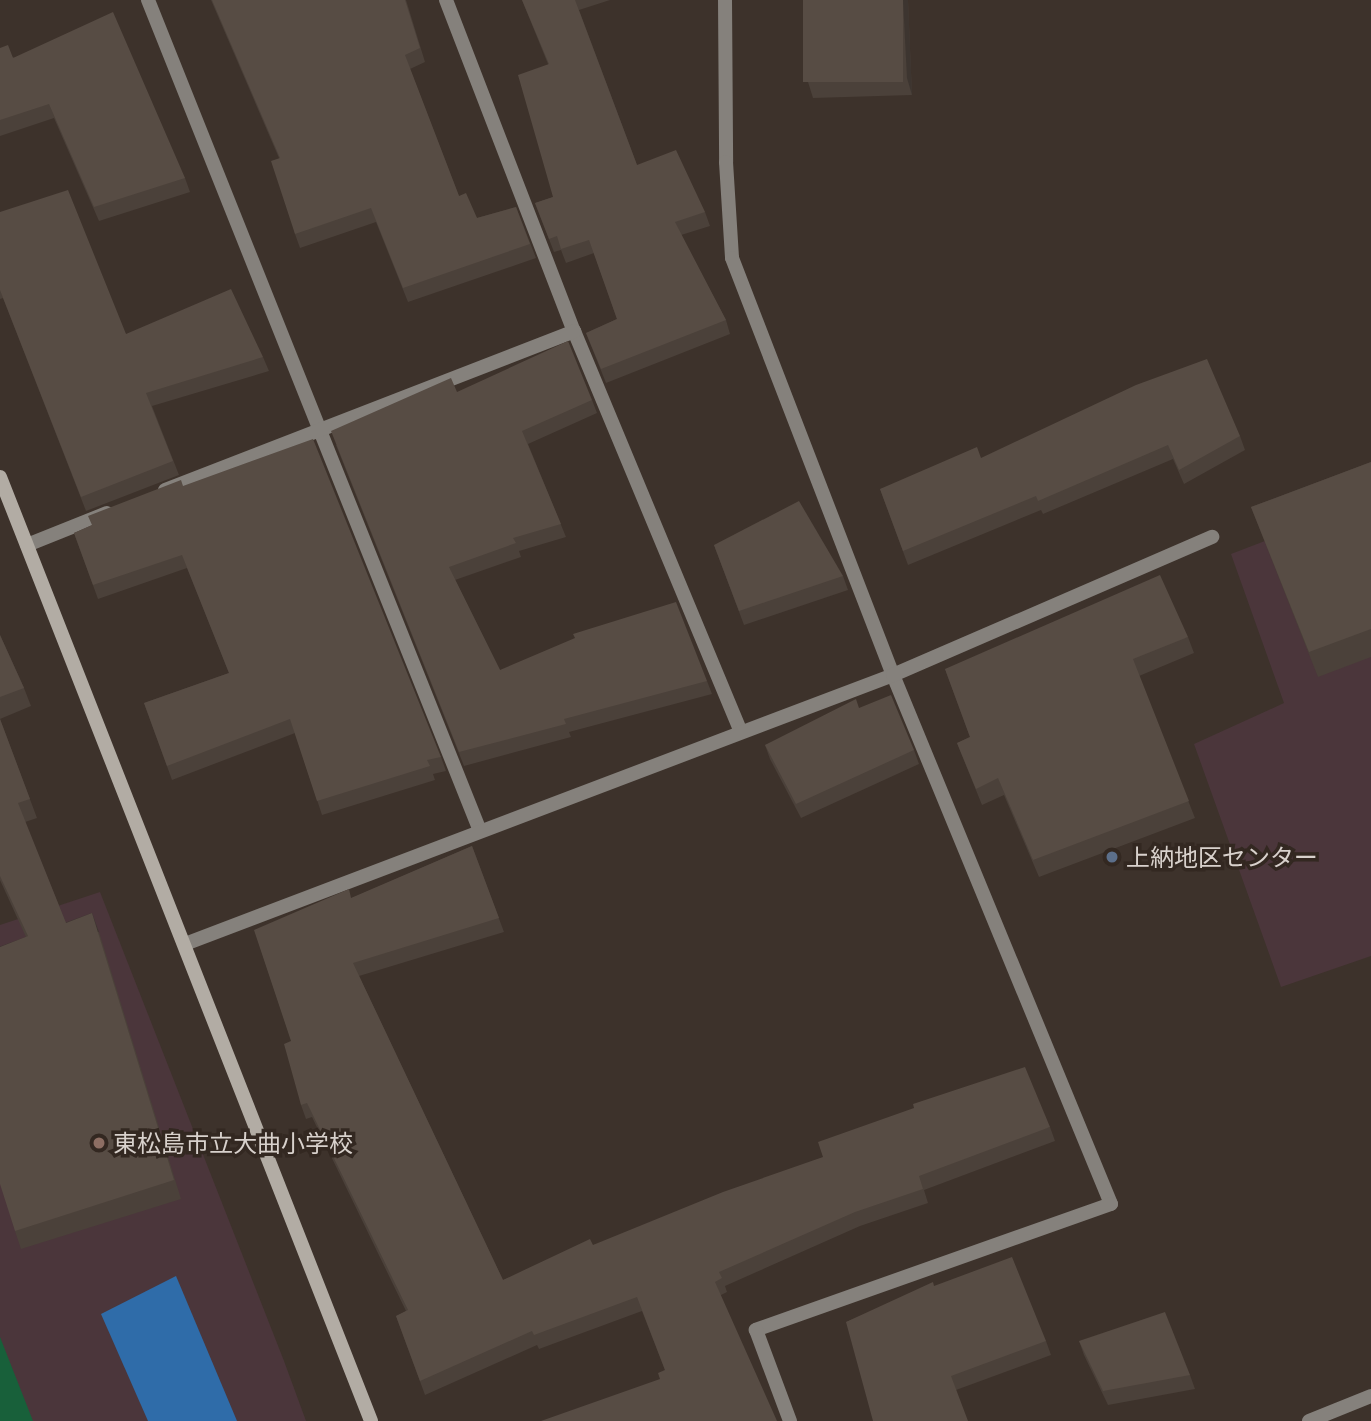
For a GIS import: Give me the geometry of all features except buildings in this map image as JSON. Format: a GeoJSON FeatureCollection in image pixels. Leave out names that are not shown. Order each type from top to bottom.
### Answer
{"type":"FeatureCollection","features":[{"type":"Feature","properties":{"kind":"street"},"geometry":{"type":"LineString","coordinates":[[148,0],[480,831]]}},
{"type":"Feature","properties":{"kind":"street"},"geometry":{"type":"LineString","coordinates":[[446,0],[573,331],[741,732]]}},
{"type":"Feature","properties":{"kind":"street"},"geometry":{"type":"LineString","coordinates":[[725,0],[726,162],[732,258],[892,675],[1111,1204],[756,1331],[790,1421]]}},
{"type":"Feature","properties":{"kind":"street"},"geometry":{"type":"LineString","coordinates":[[154,495],[573,331]]}},
{"type":"Feature","properties":{"kind":"street"},"geometry":{"type":"LineString","coordinates":[[0,477],[186,944],[371,1421]]}},
{"type":"Feature","properties":{"kind":"street"},"geometry":{"type":"LineString","coordinates":[[27,545],[129,505]]}},
{"type":"Feature","properties":{"kind":"street"},"geometry":{"type":"LineString","coordinates":[[186,944],[892,675],[1212,537]]}},
{"type":"Feature","properties":{"kind":"street"},"geometry":{"type":"LineString","coordinates":[[1309,1421],[1371,1396]]}},
{"type":"Feature","properties":{"kind":"shaded area"},"geometry":{"type":"Polygon","coordinates":[[[1371,500],[1371,956],[1281,987],[1194,744],[1284,703],[1231,554],[1371,500]]]}},
{"type":"Feature","properties":{"kind":"shaded area","name":"東松島市立大曲小学校"},"geometry":{"type":"Polygon","coordinates":[[[100,892],[306,1421],[0,1421],[0,925],[100,892]]]}},
{"type":"Feature","properties":{"kind":"green space"},"geometry":{"type":"Polygon","coordinates":[[[0,1337],[33,1421],[0,1421],[0,1337]]]}},
{"type":"Feature","properties":{"kind":"water"},"geometry":{"type":"Polygon","coordinates":[[[176,1276],[237,1421],[148,1421],[101,1314],[176,1276]]]}},
{"type":"Feature","properties":{"kind":"place","name":"上納地区センター"},"geometry":{"type":"Point","coordinates":[1112,857]}},
{"type":"Feature","properties":{"kind":"place","name":"東松島市立大曲小学校"},"geometry":{"type":"Point","coordinates":[99,1143]}}]}
